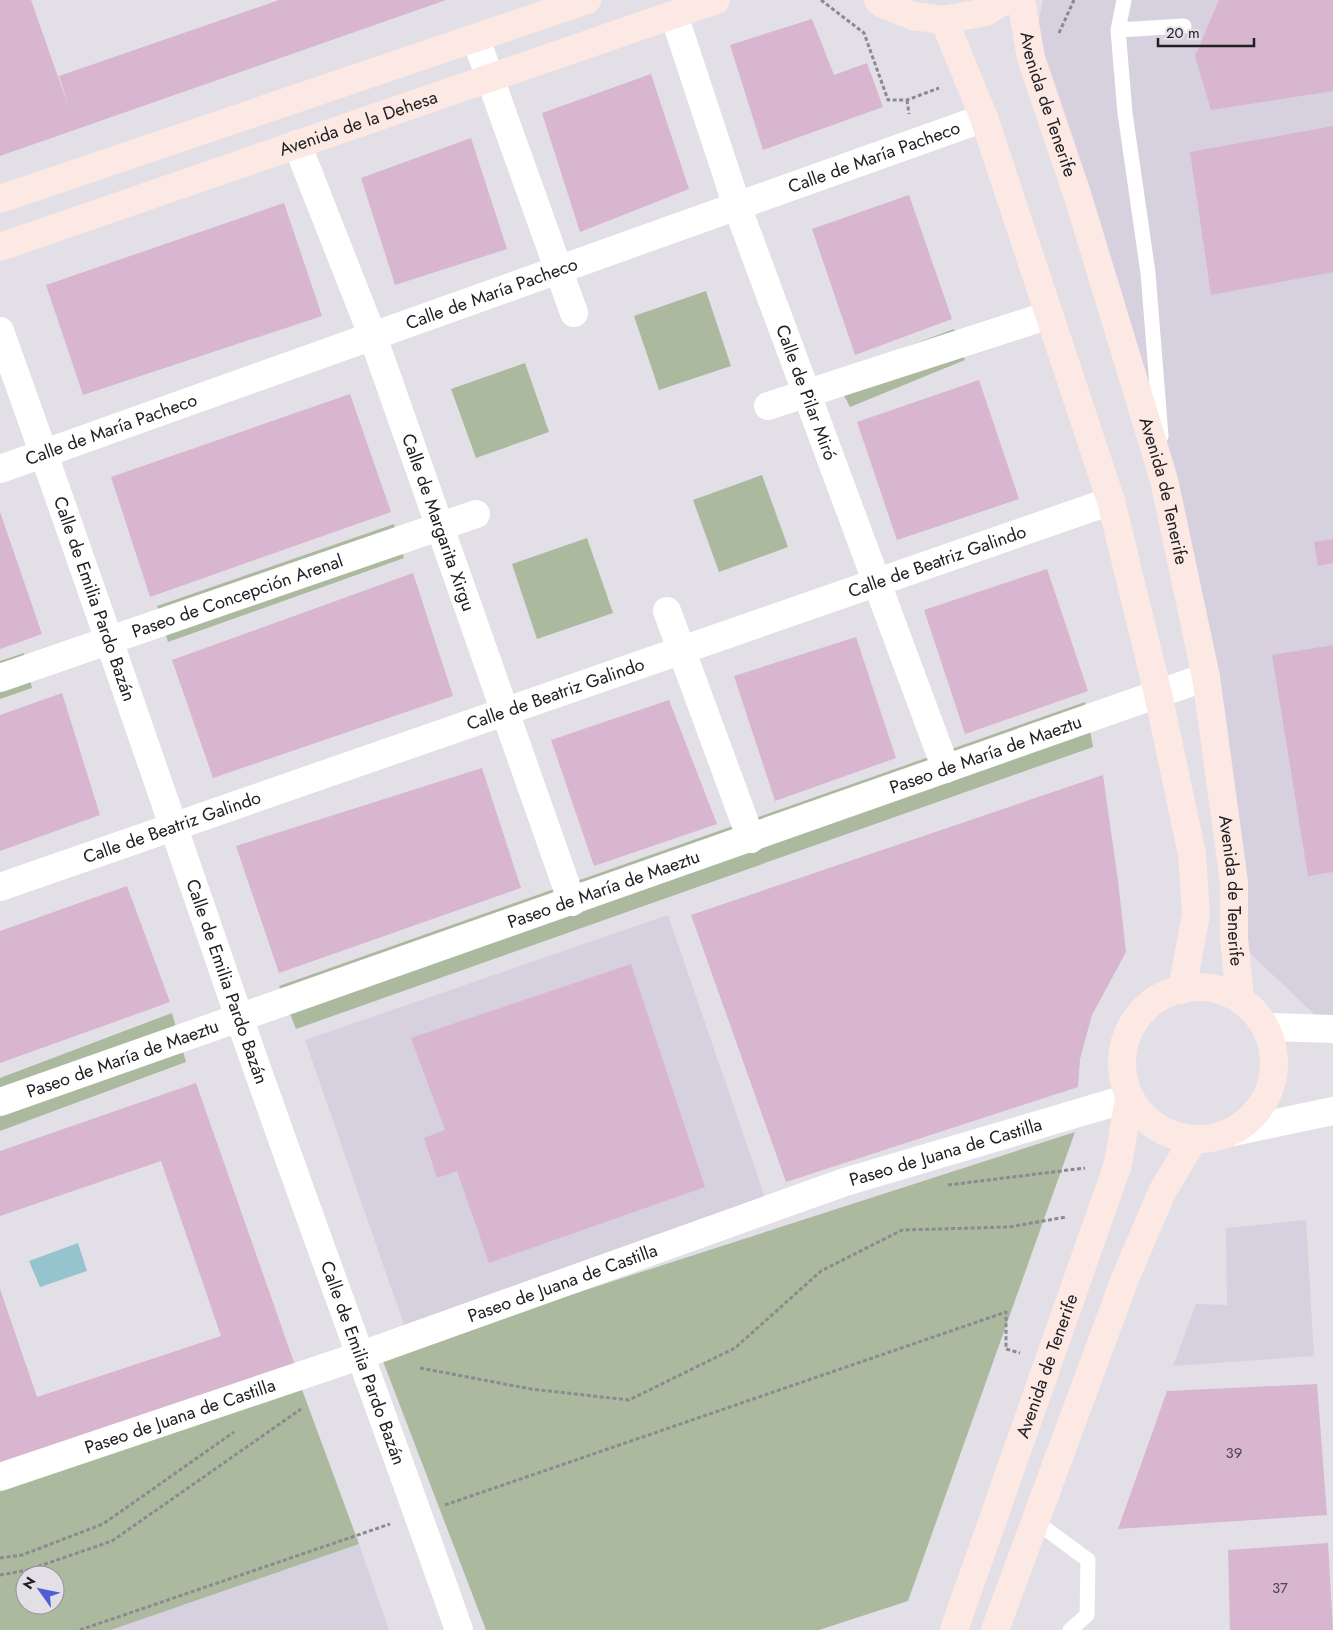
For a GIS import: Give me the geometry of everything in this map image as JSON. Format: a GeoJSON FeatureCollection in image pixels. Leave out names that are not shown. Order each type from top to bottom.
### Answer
{"type":"FeatureCollection","features":[{"type":"Feature","properties":{"kind":"main road"},"geometry":{"type":"LineString","coordinates":[[0,199],[587,0]]}},
{"type":"Feature","properties":{"kind":"main road","name":"Avenida de la Dehesa"},"geometry":{"type":"LineString","coordinates":[[0,247],[716,0]]}},
{"type":"Feature","properties":{"kind":"main road"},"geometry":{"type":"LineString","coordinates":[[878,0],[883,4],[913,16],[944,20],[985,12],[1006,0]]}},
{"type":"Feature","properties":{"kind":"main road","name":"Avenida de Tenerife"},"geometry":{"type":"LineString","coordinates":[[1021,0],[1031,58],[1078,196],[1164,480],[1206,678],[1234,882],[1234,938],[1240,998]]}},
{"type":"Feature","properties":{"kind":"main road","name":"Avenida de Tenerife"},"geometry":{"type":"LineString","coordinates":[[944,20],[984,118],[1110,500],[1158,694],[1192,854],[1196,914],[1182,990]]}},
{"type":"Feature","properties":{"kind":"main road"},"geometry":{"type":"LineString","coordinates":[[1202,985],[1240,998],[1267,1027],[1275,1067],[1262,1105],[1233,1132],[1194,1140],[1156,1128],[1129,1098],[1120,1059],[1133,1021],[1163,994],[1202,985]]}},
{"type":"Feature","properties":{"kind":"main road","name":"Avenida de Tenerife"},"geometry":{"type":"LineString","coordinates":[[954,1630],[1118,1164],[1129,1098]]}},
{"type":"Feature","properties":{"kind":"main road"},"geometry":{"type":"LineString","coordinates":[[995,1630],[1126,1276],[1162,1192],[1194,1140]]}},
{"type":"Feature","properties":{"kind":"street","name":"Calle de Pilar Miró"},"geometry":{"type":"LineString","coordinates":[[674,14],[736,206],[946,769]]}},
{"type":"Feature","properties":{"kind":"street"},"geometry":{"type":"LineString","coordinates":[[476,39],[574,313]]}},
{"type":"Feature","properties":{"kind":"street","name":"Calle de María Pacheco"},"geometry":{"type":"LineString","coordinates":[[0,469],[984,118]]}},
{"type":"Feature","properties":{"kind":"street","name":"Calle de Margarita Xirgu"},"geometry":{"type":"LineString","coordinates":[[298,144],[373,337],[572,902]]}},
{"type":"Feature","properties":{"kind":"street"},"geometry":{"type":"LineString","coordinates":[[768,406],[1049,315]]}},
{"type":"Feature","properties":{"kind":"street","name":"Calle de Emilia Pardo Bazán"},"geometry":{"type":"LineString","coordinates":[[0,331],[359,1356],[459,1630]]}},
{"type":"Feature","properties":{"kind":"street","name":"Calle de Beatriz Galindo"},"geometry":{"type":"LineString","coordinates":[[0,887],[682,651],[1110,500]]}},
{"type":"Feature","properties":{"kind":"street","name":"Paseo de Concepción Arenal"},"geometry":{"type":"LineString","coordinates":[[0,678],[476,514]]}},
{"type":"Feature","properties":{"kind":"street"},"geometry":{"type":"LineString","coordinates":[[667,610],[751,839]]}},
{"type":"Feature","properties":{"kind":"street","name":"Paseo de María de Maeztu"},"geometry":{"type":"LineString","coordinates":[[0,1102],[1206,678]]}},
{"type":"Feature","properties":{"kind":"street"},"geometry":{"type":"LineString","coordinates":[[1267,1027],[1333,1030]]}},
{"type":"Feature","properties":{"kind":"street","name":"Paseo de Juana de Castilla"},"geometry":{"type":"LineString","coordinates":[[0,1477],[359,1356],[845,1182],[1129,1098]]}},
{"type":"Feature","properties":{"kind":"street"},"geometry":{"type":"LineString","coordinates":[[1233,1132],[1333,1111]]}},
{"type":"Feature","properties":{"kind":"lane"},"geometry":{"type":"LineString","coordinates":[[1124,0],[1118,30],[1125,113],[1148,273],[1164,480]]}},
{"type":"Feature","properties":{"kind":"lane"},"geometry":{"type":"LineString","coordinates":[[1118,30],[1184,26]]}},
{"type":"Feature","properties":{"kind":"lane"},"geometry":{"type":"LineString","coordinates":[[1035,1521],[1088,1560],[1087,1615],[1070,1630]]}},
{"type":"Feature","properties":{"kind":"path"},"geometry":{"type":"LineString","coordinates":[[821,0],[864,34],[888,100],[907,100],[968,77]]}},
{"type":"Feature","properties":{"kind":"path"},"geometry":{"type":"LineString","coordinates":[[944,1186],[1118,1164]]}},
{"type":"Feature","properties":{"kind":"path"},"geometry":{"type":"LineString","coordinates":[[416,1367],[531,1390],[629,1400],[735,1348],[821,1271],[902,1230],[1009,1227],[1101,1211]]}},
{"type":"Feature","properties":{"kind":"path"},"geometry":{"type":"LineString","coordinates":[[80,1630],[1006,1312],[1006,1349],[1024,1354]]}},
{"type":"Feature","properties":{"kind":"path"},"geometry":{"type":"LineString","coordinates":[[0,1575],[28,1570],[112,1541],[308,1404]]}},
{"type":"Feature","properties":{"kind":"path"},"geometry":{"type":"LineString","coordinates":[[0,1558],[22,1555],[103,1524],[241,1427]]}},
{"type":"Feature","properties":{"kind":"shaded area"},"geometry":{"type":"Polygon","coordinates":[[[1043,0],[1333,0],[1333,1032],[1234,938],[1206,677],[1031,58],[1043,0]]]}},
{"type":"Feature","properties":{"kind":"shaded area"},"geometry":{"type":"Polygon","coordinates":[[[668,915],[766,1200],[404,1325],[305,1040],[668,915]]]}},
{"type":"Feature","properties":{"kind":"shaded area"},"geometry":{"type":"Polygon","coordinates":[[[1306,1220],[1314,1356],[1173,1366],[1196,1304],[1227,1305],[1226,1228],[1306,1220]]]}},
{"type":"Feature","properties":{"kind":"shaded area"},"geometry":{"type":"Polygon","coordinates":[[[359,1544],[389,1630],[111,1630],[359,1544]]]}},
{"type":"Feature","properties":{"kind":"green space"},"geometry":{"type":"Polygon","coordinates":[[[706,291],[731,366],[659,390],[634,316],[706,291]]]}},
{"type":"Feature","properties":{"kind":"green space"},"geometry":{"type":"Polygon","coordinates":[[[954,329],[965,360],[850,407],[833,374],[954,329]]]}},
{"type":"Feature","properties":{"kind":"green space"},"geometry":{"type":"Polygon","coordinates":[[[525,363],[549,432],[476,458],[451,389],[525,363]]]}},
{"type":"Feature","properties":{"kind":"green space"},"geometry":{"type":"Polygon","coordinates":[[[762,475],[788,547],[719,572],[693,500],[762,475]]]}},
{"type":"Feature","properties":{"kind":"green space"},"geometry":{"type":"Polygon","coordinates":[[[394,524],[404,558],[168,642],[157,606],[394,524]]]}},
{"type":"Feature","properties":{"kind":"green space"},"geometry":{"type":"Polygon","coordinates":[[[587,538],[613,613],[537,639],[512,564],[587,538]]]}},
{"type":"Feature","properties":{"kind":"green space"},"geometry":{"type":"Polygon","coordinates":[[[24,653],[32,688],[0,699],[0,661],[24,653]]]}},
{"type":"Feature","properties":{"kind":"green space"},"geometry":{"type":"Polygon","coordinates":[[[1085,702],[1093,747],[296,1029],[279,986],[1085,702]]]}},
{"type":"Feature","properties":{"kind":"green space"},"geometry":{"type":"Polygon","coordinates":[[[172,1013],[186,1062],[0,1131],[0,1078],[172,1013]]]}},
{"type":"Feature","properties":{"kind":"green space"},"geometry":{"type":"Polygon","coordinates":[[[1075,1132],[908,1601],[819,1630],[486,1630],[381,1356],[1075,1132]]]}},
{"type":"Feature","properties":{"kind":"green space"},"geometry":{"type":"Polygon","coordinates":[[[297,1376],[359,1544],[111,1630],[0,1630],[0,1477],[297,1376]]]}},
{"type":"Feature","properties":{"kind":"water"},"geometry":{"type":"Polygon","coordinates":[[[78,1243],[87,1271],[40,1287],[29,1261],[78,1243]]]}},
{"type":"Feature","properties":{"kind":"building"},"geometry":{"type":"Polygon","coordinates":[[[0,0],[31,0],[69,108],[59,76],[279,0],[446,0],[0,156],[0,0]]]}},
{"type":"Feature","properties":{"kind":"building"},"geometry":{"type":"Polygon","coordinates":[[[1219,0],[1333,0],[1333,91],[1211,110],[1195,56],[1219,0]]]}},
{"type":"Feature","properties":{"kind":"building"},"geometry":{"type":"Polygon","coordinates":[[[812,19],[834,75],[867,63],[883,107],[763,150],[730,45],[812,19]]]}},
{"type":"Feature","properties":{"kind":"building"},"geometry":{"type":"Polygon","coordinates":[[[651,74],[689,189],[580,232],[542,113],[651,74]]]}},
{"type":"Feature","properties":{"kind":"building"},"geometry":{"type":"Polygon","coordinates":[[[1333,126],[1333,272],[1211,295],[1190,152],[1333,126]]]}},
{"type":"Feature","properties":{"kind":"building"},"geometry":{"type":"Polygon","coordinates":[[[471,138],[507,249],[395,285],[361,178],[471,138]]]}},
{"type":"Feature","properties":{"kind":"building"},"geometry":{"type":"Polygon","coordinates":[[[909,195],[952,319],[855,355],[812,229],[909,195]]]}},
{"type":"Feature","properties":{"kind":"building"},"geometry":{"type":"Polygon","coordinates":[[[284,203],[322,316],[83,395],[46,285],[284,203]]]}},
{"type":"Feature","properties":{"kind":"building"},"geometry":{"type":"Polygon","coordinates":[[[979,380],[1019,499],[897,540],[857,422],[979,380]]]}},
{"type":"Feature","properties":{"kind":"building"},"geometry":{"type":"Polygon","coordinates":[[[350,394],[391,512],[150,597],[111,477],[350,394]]]}},
{"type":"Feature","properties":{"kind":"building"},"geometry":{"type":"Polygon","coordinates":[[[0,512],[42,634],[0,649],[0,512]]]}},
{"type":"Feature","properties":{"kind":"building"},"geometry":{"type":"Polygon","coordinates":[[[1333,539],[1333,563],[1318,566],[1314,542],[1333,539]]]}},
{"type":"Feature","properties":{"kind":"building"},"geometry":{"type":"Polygon","coordinates":[[[1047,569],[1088,691],[965,734],[924,610],[1047,569]]]}},
{"type":"Feature","properties":{"kind":"building"},"geometry":{"type":"Polygon","coordinates":[[[413,573],[453,696],[213,778],[172,660],[413,573]]]}},
{"type":"Feature","properties":{"kind":"building"},"geometry":{"type":"Polygon","coordinates":[[[856,637],[896,758],[775,801],[734,676],[856,637]]]}},
{"type":"Feature","properties":{"kind":"building"},"geometry":{"type":"Polygon","coordinates":[[[1333,645],[1333,872],[1308,876],[1272,655],[1333,645]]]}},
{"type":"Feature","properties":{"kind":"building"},"geometry":{"type":"Polygon","coordinates":[[[62,693],[100,815],[0,851],[0,715],[62,693]]]}},
{"type":"Feature","properties":{"kind":"building"},"geometry":{"type":"Polygon","coordinates":[[[669,700],[717,824],[594,866],[551,740],[669,700]]]}},
{"type":"Feature","properties":{"kind":"building"},"geometry":{"type":"Polygon","coordinates":[[[482,768],[521,888],[279,973],[236,846],[482,768]]]}},
{"type":"Feature","properties":{"kind":"building"},"geometry":{"type":"Polygon","coordinates":[[[1103,775],[1126,952],[1092,1015],[1080,1059],[1078,1087],[786,1182],[691,915],[1103,775]]]}},
{"type":"Feature","properties":{"kind":"building"},"geometry":{"type":"Polygon","coordinates":[[[127,886],[170,1002],[0,1063],[0,931],[127,886]]]}},
{"type":"Feature","properties":{"kind":"building"},"geometry":{"type":"Polygon","coordinates":[[[631,964],[705,1187],[489,1263],[457,1171],[437,1178],[424,1138],[445,1130],[411,1038],[631,964]]]}},
{"type":"Feature","properties":{"kind":"building"},"geometry":{"type":"Polygon","coordinates":[[[196,1083],[296,1368],[0,1470],[0,1289],[37,1397],[221,1336],[161,1161],[0,1216],[0,1151],[196,1083]]]}},
{"type":"Feature","properties":{"kind":"building"},"geometry":{"type":"Polygon","coordinates":[[[1317,1384],[1327,1515],[1118,1529],[1167,1391],[1317,1384]]]}},
{"type":"Feature","properties":{"kind":"building"},"geometry":{"type":"Polygon","coordinates":[[[1328,1543],[1333,1630],[1230,1630],[1228,1550],[1328,1543]]]}}]}
